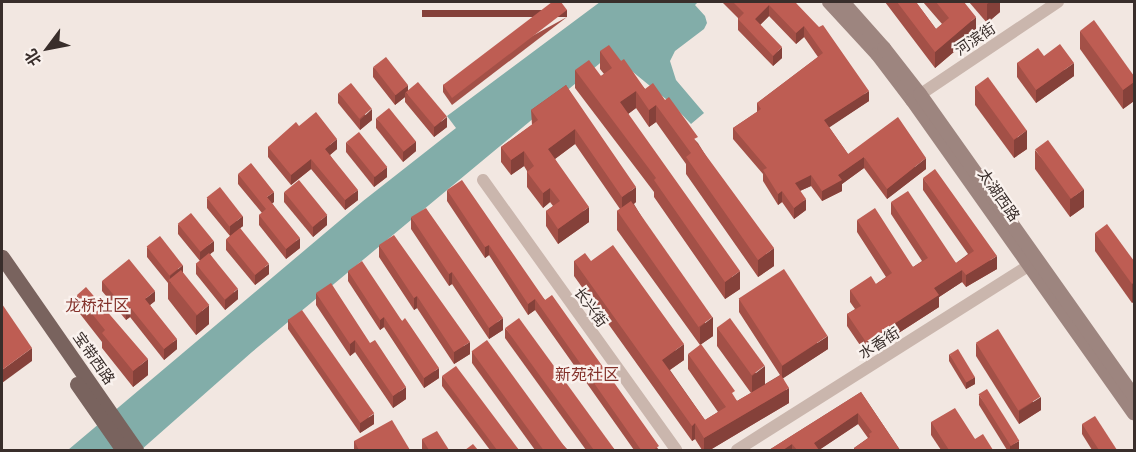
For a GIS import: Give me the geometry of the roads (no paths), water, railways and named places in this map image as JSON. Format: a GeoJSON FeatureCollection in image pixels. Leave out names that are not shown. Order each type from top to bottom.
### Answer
{"type":"FeatureCollection","features":[{"type":"Feature","properties":{"kind":"main road","name":"太湖西路"},"geometry":{"type":"LineString","coordinates":[[829,2],[916,97]]}},
{"type":"Feature","properties":{"kind":"main road","name":"太湖西路"},"geometry":{"type":"LineString","coordinates":[[843,2],[879,42],[1134,413]]}},
{"type":"Feature","properties":{"kind":"main road","name":"宝带西路"},"geometry":{"type":"LineString","coordinates":[[2,257],[104,413],[123,450]]}},
{"type":"Feature","properties":{"kind":"main road","name":"太湖西路"},"geometry":{"type":"LineString","coordinates":[[1033,263],[1134,396]]}},
{"type":"Feature","properties":{"kind":"main road","name":"宝带西路"},"geometry":{"type":"LineString","coordinates":[[2,275],[104,413],[136,450]]}},
{"type":"Feature","properties":{"kind":"street","name":"河滨街"},"geometry":{"type":"LineString","coordinates":[[916,97],[1056,3]]}},
{"type":"Feature","properties":{"kind":"street","name":"长兴街"},"geometry":{"type":"LineString","coordinates":[[483,180],[676,450]]}},
{"type":"Feature","properties":{"kind":"street","name":"水香街"},"geometry":{"type":"LineString","coordinates":[[737,450],[1033,263]]}},
{"type":"Feature","properties":{"kind":"water"},"geometry":{"type":"Polygon","coordinates":[[[600,2],[698,2],[695,5],[705,16],[707,23],[704,29],[675,51],[670,61],[676,80],[704,113],[691,124],[672,104],[611,54],[252,352],[141,450],[68,450],[363,201],[456,128],[447,116],[600,2]]]}},
{"type":"Feature","properties":{"kind":"district","name":"龙桥社区"},"geometry":{"type":"Point","coordinates":[97,305]}},
{"type":"Feature","properties":{"kind":"district","name":"新苑社区"},"geometry":{"type":"Point","coordinates":[587,374]}}]}
